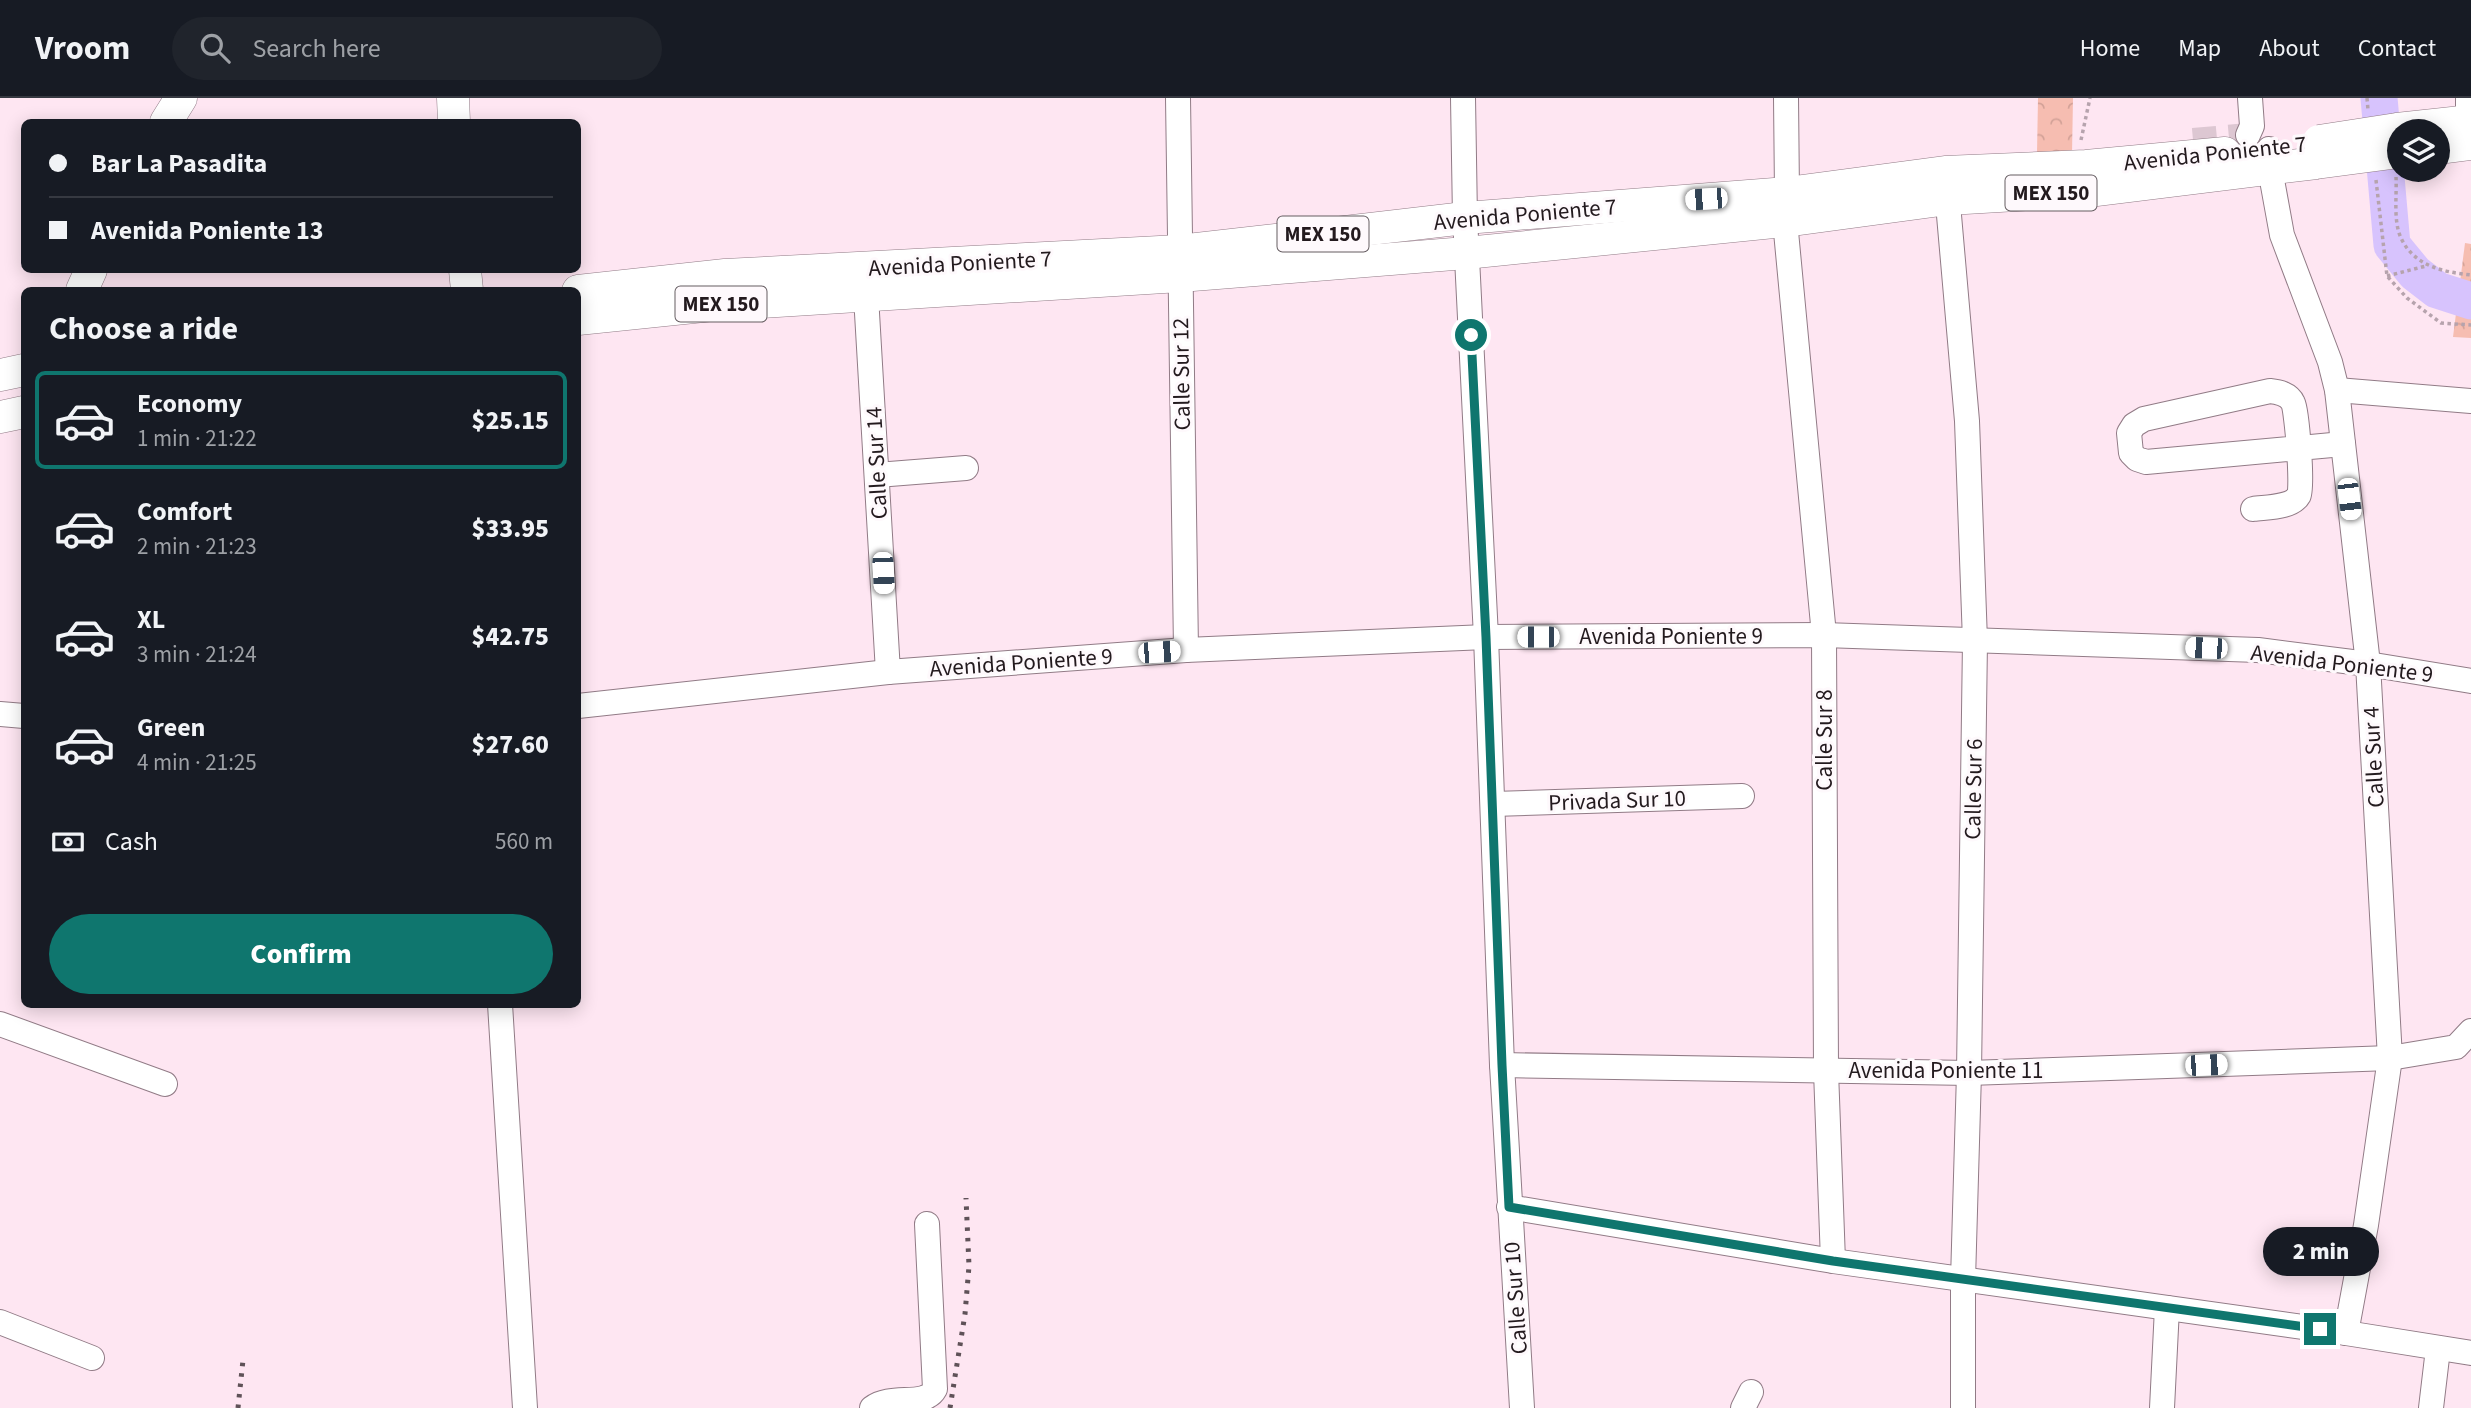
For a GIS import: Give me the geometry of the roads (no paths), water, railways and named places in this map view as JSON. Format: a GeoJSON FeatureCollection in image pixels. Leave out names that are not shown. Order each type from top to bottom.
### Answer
{"type":"FeatureCollection","features":[{"type":"Feature","properties":{"kind":"main road"},"geometry":{"type":"LineString","coordinates":[[168,119],[181,98]]}},
{"type":"Feature","properties":{"kind":"main road"},"geometry":{"type":"LineString","coordinates":[[453,98],[454,119]]}},
{"type":"Feature","properties":{"kind":"main road"},"geometry":{"type":"LineString","coordinates":[[471,98],[473,119]]}},
{"type":"Feature","properties":{"kind":"main road","name":"Avenida Poniente 7"},"geometry":{"type":"LineString","coordinates":[[2450,138],[2470,121]]}},
{"type":"Feature","properties":{"kind":"main road","name":"Avenida Poniente 7"},"geometry":{"type":"LineString","coordinates":[[2450,129],[2470,121]]}},
{"type":"Feature","properties":{"kind":"main road","name":"Avenida Poniente 7"},"geometry":{"type":"LineString","coordinates":[[581,291],[725,275],[1466,253],[1946,186],[2083,155],[2387,149]]}},
{"type":"Feature","properties":{"kind":"main road","name":"Avenida Poniente 7"},"geometry":{"type":"LineString","coordinates":[[1946,186],[2088,191],[2262,151]]}},
{"type":"Feature","properties":{"kind":"main road","name":"Avenida Poniente 7"},"geometry":{"type":"LineString","coordinates":[[581,319],[713,305],[866,296],[1179,263],[1465,218],[1786,207]]}},
{"type":"Feature","properties":{"kind":"main road"},"geometry":{"type":"LineString","coordinates":[[0,375],[21,371]]}},
{"type":"Feature","properties":{"kind":"main road"},"geometry":{"type":"LineString","coordinates":[[0,417],[21,413]]}},
{"type":"Feature","properties":{"kind":"street","name":"Calle Sur 12"},"geometry":{"type":"LineString","coordinates":[[1178,98],[1186,650]]}},
{"type":"Feature","properties":{"kind":"street","name":"Calle Sur 10"},"geometry":{"type":"LineString","coordinates":[[1463,98],[1466,253],[1486,637],[1502,1065],[1522,1408]]}},
{"type":"Feature","properties":{"kind":"street","name":"Calle Sur 8"},"geometry":{"type":"LineString","coordinates":[[1786,98],[1786,207],[1824,635],[1826,1070],[1833,1261]]}},
{"type":"Feature","properties":{"kind":"street","name":"Calle Sur 4"},"geometry":{"type":"LineString","coordinates":[[2250,98],[2252,126],[2262,151],[2283,235],[2330,362],[2337,390],[2368,664],[2390,1058],[2366,1225],[2346,1332]]}},
{"type":"Feature","properties":{"kind":"street"},"geometry":{"type":"LineString","coordinates":[[2083,155],[2087,158],[2094,152],[2150,144]]}},
{"type":"Feature","properties":{"kind":"street","name":"Calle Sur 6"},"geometry":{"type":"LineString","coordinates":[[1946,186],[1967,421],[1975,641],[1963,1408]]}},
{"type":"Feature","properties":{"kind":"street","name":"Calle Sur 14"},"geometry":{"type":"LineString","coordinates":[[866,296],[888,672]]}},
{"type":"Feature","properties":{"kind":"street"},"geometry":{"type":"LineString","coordinates":[[2337,390],[2471,401]]}},
{"type":"Feature","properties":{"kind":"street"},"geometry":{"type":"LineString","coordinates":[[2253,509],[2291,503],[2299,496],[2299,448],[2293,403],[2284,393],[2270,391],[2144,419],[2134,425],[2129,433],[2132,453],[2137,459],[2146,462],[2299,448],[2343,444]]}},
{"type":"Feature","properties":{"kind":"street"},"geometry":{"type":"LineString","coordinates":[[877,475],[966,468]]}},
{"type":"Feature","properties":{"kind":"street","name":"Avenida Poniente 9"},"geometry":{"type":"LineString","coordinates":[[581,706],[888,672],[1186,650],[1486,637],[1824,635],[2258,650],[2471,681]]}},
{"type":"Feature","properties":{"kind":"street"},"geometry":{"type":"LineString","coordinates":[[0,714],[21,716]]}},
{"type":"Feature","properties":{"kind":"street","name":"Privada Sur 10"},"geometry":{"type":"LineString","coordinates":[[1493,803],[1742,796]]}},
{"type":"Feature","properties":{"kind":"street"},"geometry":{"type":"LineString","coordinates":[[500,1008],[525,1408]]}},
{"type":"Feature","properties":{"kind":"street"},"geometry":{"type":"LineString","coordinates":[[0,1024],[165,1084]]}},
{"type":"Feature","properties":{"kind":"street","name":"Avenida Poniente 11"},"geometry":{"type":"LineString","coordinates":[[1502,1065],[1969,1073],[2390,1058],[2463,1039]]}},
{"type":"Feature","properties":{"kind":"street"},"geometry":{"type":"LineString","coordinates":[[1509,1207],[1833,1261],[2346,1332],[2471,1353]]}},
{"type":"Feature","properties":{"kind":"street"},"geometry":{"type":"LineString","coordinates":[[872,1408],[890,1401],[924,1403],[932,1397],[935,1389],[927,1224]]}},
{"type":"Feature","properties":{"kind":"street"},"geometry":{"type":"LineString","coordinates":[[2162,1408],[2166,1308]]}},
{"type":"Feature","properties":{"kind":"street"},"geometry":{"type":"LineString","coordinates":[[0,1322],[92,1358]]}},
{"type":"Feature","properties":{"kind":"street"},"geometry":{"type":"LineString","coordinates":[[2431,1408],[2438,1349]]}},
{"type":"Feature","properties":{"kind":"waterway"},"geometry":{"type":"LineString","coordinates":[[2379,98],[2392,245],[2415,273],[2437,290],[2471,301]]}},
{"type":"Feature","properties":{"kind":"tunnel"},"geometry":{"type":"LineString","coordinates":[[2193,140],[2248,135]]}},
{"type":"Feature","properties":{"kind":"railway"},"geometry":{"type":"LineString","coordinates":[[950,1408],[965,1314],[969,1266],[966,1198]]}},
{"type":"Feature","properties":{"kind":"railway"},"geometry":{"type":"LineString","coordinates":[[238,1408],[243,1360]]}}]}
